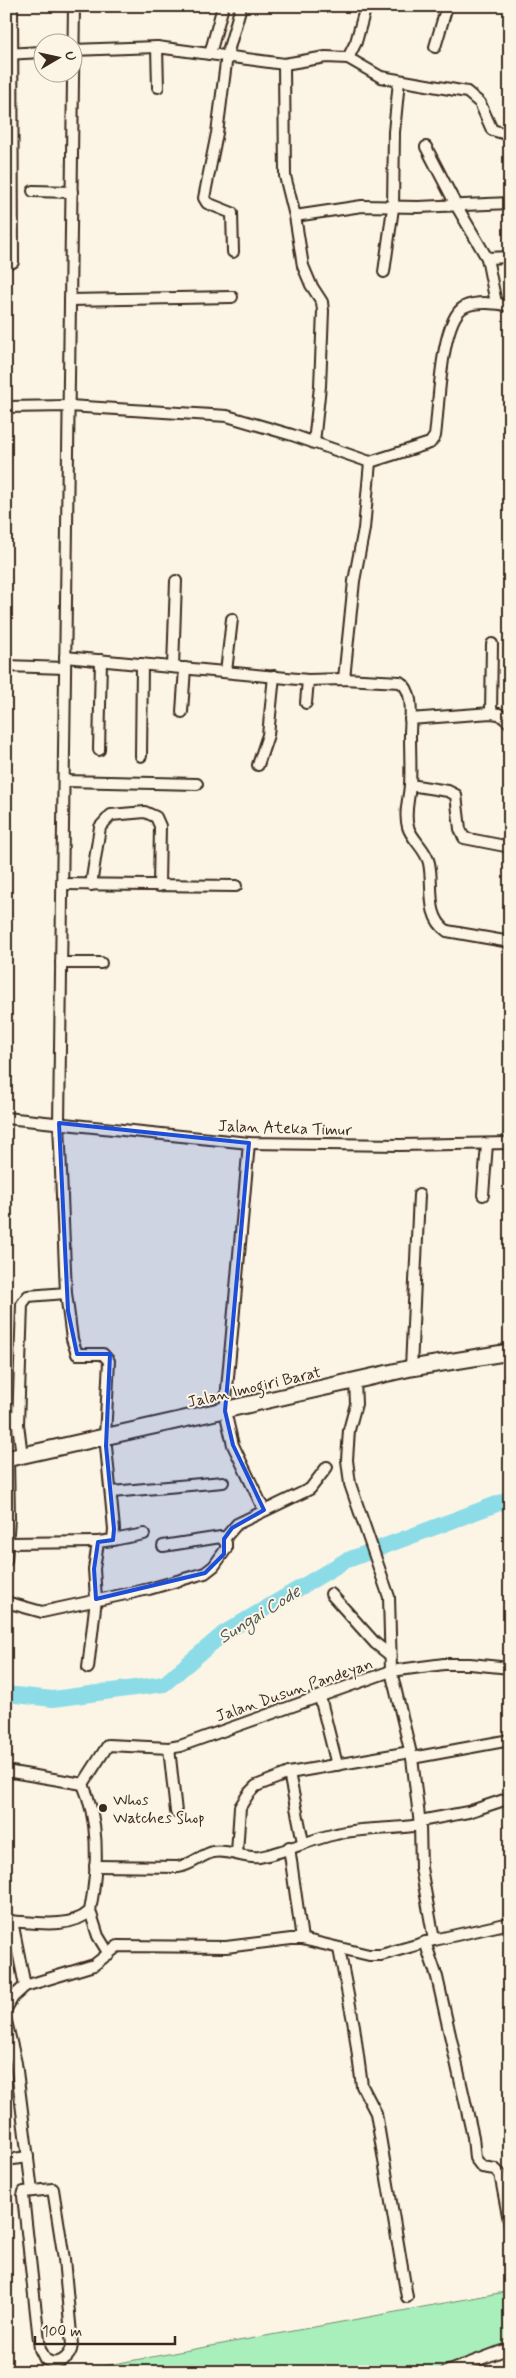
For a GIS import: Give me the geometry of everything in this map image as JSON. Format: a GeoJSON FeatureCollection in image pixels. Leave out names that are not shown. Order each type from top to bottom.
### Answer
{"type":"FeatureCollection","features":[{"type":"Feature","properties":{"kind":"main road","name":"Jalan Imogiri Barat"},"geometry":{"type":"LineString","coordinates":[[12,1458],[411,1368],[510,1352]]}},
{"type":"Feature","properties":{"kind":"street"},"geometry":{"type":"LineString","coordinates":[[12,6],[9,54],[13,262]]}},
{"type":"Feature","properties":{"kind":"street"},"geometry":{"type":"LineString","coordinates":[[73,32],[74,6]]}},
{"type":"Feature","properties":{"kind":"street"},"geometry":{"type":"LineString","coordinates":[[210,54],[223,6]]}},
{"type":"Feature","properties":{"kind":"street"},"geometry":{"type":"LineString","coordinates":[[233,252],[232,213],[207,203],[204,198],[217,133],[226,55],[241,6]]}},
{"type":"Feature","properties":{"kind":"street"},"geometry":{"type":"LineString","coordinates":[[352,50],[366,6]]}},
{"type":"Feature","properties":{"kind":"street"},"geometry":{"type":"LineString","coordinates":[[435,47],[447,6]]}},
{"type":"Feature","properties":{"kind":"street"},"geometry":{"type":"LineString","coordinates":[[157,48],[158,87]]}},
{"type":"Feature","properties":{"kind":"street"},"geometry":{"type":"LineString","coordinates":[[82,50],[157,48],[226,55],[262,63],[284,64],[326,57],[352,50]]}},
{"type":"Feature","properties":{"kind":"street"},"geometry":{"type":"LineString","coordinates":[[352,50],[382,76],[399,81],[467,92],[480,103],[492,130],[496,133],[510,135]]}},
{"type":"Feature","properties":{"kind":"street"},"geometry":{"type":"LineString","coordinates":[[9,54],[32,53]]}},
{"type":"Feature","properties":{"kind":"street"},"geometry":{"type":"LineString","coordinates":[[284,64],[285,176],[295,216],[303,266],[311,285],[322,302],[324,311],[320,386],[314,443]]}},
{"type":"Feature","properties":{"kind":"street"},"geometry":{"type":"LineString","coordinates":[[384,272],[393,208],[394,132],[399,81]]}},
{"type":"Feature","properties":{"kind":"street"},"geometry":{"type":"LineString","coordinates":[[73,82],[59,1123],[66,1293],[72,1339],[77,1354],[103,1354],[109,1361],[105,1436],[115,1518],[113,1540]]}},
{"type":"Feature","properties":{"kind":"street"},"geometry":{"type":"LineString","coordinates":[[426,147],[456,205],[487,258],[496,303]]}},
{"type":"Feature","properties":{"kind":"street"},"geometry":{"type":"LineString","coordinates":[[33,191],[72,192]]}},
{"type":"Feature","properties":{"kind":"street"},"geometry":{"type":"LineString","coordinates":[[295,216],[362,206],[393,208],[510,203]]}},
{"type":"Feature","properties":{"kind":"street"},"geometry":{"type":"LineString","coordinates":[[487,258],[510,257]]}},
{"type":"Feature","properties":{"kind":"street"},"geometry":{"type":"LineString","coordinates":[[70,300],[232,297]]}},
{"type":"Feature","properties":{"kind":"street"},"geometry":{"type":"LineString","coordinates":[[6,407],[69,406],[226,416],[370,462],[430,443],[435,436],[441,374],[451,322],[465,306],[496,303],[510,306]]}},
{"type":"Feature","properties":{"kind":"street"},"geometry":{"type":"LineString","coordinates":[[344,679],[354,581],[364,529],[370,462]]}},
{"type":"Feature","properties":{"kind":"street"},"geometry":{"type":"LineString","coordinates":[[173,667],[176,581]]}},
{"type":"Feature","properties":{"kind":"street"},"geometry":{"type":"LineString","coordinates":[[226,672],[232,619]]}},
{"type":"Feature","properties":{"kind":"street"},"geometry":{"type":"LineString","coordinates":[[491,713],[492,644]]}},
{"type":"Feature","properties":{"kind":"street"},"geometry":{"type":"LineString","coordinates":[[99,750],[101,660]]}},
{"type":"Feature","properties":{"kind":"street"},"geometry":{"type":"LineString","coordinates":[[6,666],[101,660],[308,680],[344,679],[400,682],[406,685],[409,694],[410,719],[408,823],[409,829],[429,863],[433,913],[437,921],[447,931],[510,942]]}},
{"type":"Feature","properties":{"kind":"street"},"geometry":{"type":"LineString","coordinates":[[141,756],[142,664]]}},
{"type":"Feature","properties":{"kind":"street"},"geometry":{"type":"LineString","coordinates":[[182,712],[185,668]]}},
{"type":"Feature","properties":{"kind":"street"},"geometry":{"type":"LineString","coordinates":[[258,765],[268,735],[274,676]]}},
{"type":"Feature","properties":{"kind":"street"},"geometry":{"type":"LineString","coordinates":[[306,703],[308,680]]}},
{"type":"Feature","properties":{"kind":"street"},"geometry":{"type":"LineString","coordinates":[[410,719],[491,713],[499,714],[510,723]]}},
{"type":"Feature","properties":{"kind":"street"},"geometry":{"type":"LineString","coordinates":[[64,781],[197,784]]}},
{"type":"Feature","properties":{"kind":"street"},"geometry":{"type":"LineString","coordinates":[[410,786],[448,791],[456,795],[460,829],[464,838],[510,847]]}},
{"type":"Feature","properties":{"kind":"street"},"geometry":{"type":"LineString","coordinates":[[91,885],[100,827],[104,821],[111,815],[145,812],[156,817],[160,826],[159,886]]}},
{"type":"Feature","properties":{"kind":"street"},"geometry":{"type":"LineString","coordinates":[[62,884],[236,886]]}},
{"type":"Feature","properties":{"kind":"street"},"geometry":{"type":"LineString","coordinates":[[61,963],[101,963]]}},
{"type":"Feature","properties":{"kind":"street","name":"Jalan Ateka Timur"},"geometry":{"type":"LineString","coordinates":[[6,1118],[249,1143],[510,1143]]}},
{"type":"Feature","properties":{"kind":"street"},"geometry":{"type":"LineString","coordinates":[[249,1143],[225,1411],[234,1445],[264,1510]]}},
{"type":"Feature","properties":{"kind":"street"},"geometry":{"type":"LineString","coordinates":[[483,1195],[487,1144]]}},
{"type":"Feature","properties":{"kind":"street"},"geometry":{"type":"LineString","coordinates":[[411,1368],[418,1195]]}},
{"type":"Feature","properties":{"kind":"street"},"geometry":{"type":"LineString","coordinates":[[6,1561],[12,1458],[18,1424],[22,1304],[28,1296],[66,1293]]}},
{"type":"Feature","properties":{"kind":"street","name":"Jalan Dusun Pandeyan"},"geometry":{"type":"LineString","coordinates":[[83,1784],[108,1745],[169,1748],[391,1671],[389,1598],[377,1558],[350,1484],[347,1460],[350,1430],[356,1404],[356,1380]]}},
{"type":"Feature","properties":{"kind":"street"},"geometry":{"type":"LineString","coordinates":[[163,1546],[204,1539],[224,1539],[237,1524],[310,1489],[327,1467]]}},
{"type":"Feature","properties":{"kind":"street"},"geometry":{"type":"LineString","coordinates":[[112,1492],[222,1482]]}},
{"type":"Feature","properties":{"kind":"street"},"geometry":{"type":"LineString","coordinates":[[8,1543],[98,1542],[144,1534]]}},
{"type":"Feature","properties":{"kind":"street"},"geometry":{"type":"LineString","coordinates":[[6,1602],[42,1612],[187,1580],[204,1573],[224,1554],[226,1549],[224,1539]]}},
{"type":"Feature","properties":{"kind":"street"},"geometry":{"type":"LineString","coordinates":[[88,1668],[96,1599],[94,1561],[98,1542]]}},
{"type":"Feature","properties":{"kind":"street"},"geometry":{"type":"LineString","coordinates":[[331,1594],[375,1643],[390,1655]]}},
{"type":"Feature","properties":{"kind":"street"},"geometry":{"type":"LineString","coordinates":[[510,1668],[452,1664],[391,1671],[411,1755],[420,1823],[421,1868],[429,1941],[473,2137],[475,2158],[482,2167],[495,2169],[500,2174],[510,2226]]}},
{"type":"Feature","properties":{"kind":"street"},"geometry":{"type":"LineString","coordinates":[[320,1697],[337,1765]]}},
{"type":"Feature","properties":{"kind":"street"},"geometry":{"type":"LineString","coordinates":[[236,1853],[238,1816],[249,1793],[256,1786],[289,1774],[337,1765],[510,1740]]}},
{"type":"Feature","properties":{"kind":"street"},"geometry":{"type":"LineString","coordinates":[[169,1748],[176,1812]]}},
{"type":"Feature","properties":{"kind":"street"},"geometry":{"type":"LineString","coordinates":[[6,1771],[83,1784],[94,1814],[95,1866],[90,1911],[98,1936],[109,1954]]}},
{"type":"Feature","properties":{"kind":"street"},"geometry":{"type":"LineString","coordinates":[[289,1774],[303,1842]]}},
{"type":"Feature","properties":{"kind":"street"},"geometry":{"type":"LineString","coordinates":[[95,1866],[178,1867],[187,1865],[216,1851],[258,1857],[303,1842],[354,1830],[403,1828],[468,1812],[510,1798]]}},
{"type":"Feature","properties":{"kind":"street"},"geometry":{"type":"LineString","coordinates":[[290,1847],[302,1940]]}},
{"type":"Feature","properties":{"kind":"street"},"geometry":{"type":"LineString","coordinates":[[25,1986],[9,1921],[51,1923],[70,1921],[84,1916],[90,1911]]}},
{"type":"Feature","properties":{"kind":"street"},"geometry":{"type":"LineString","coordinates":[[6,2009],[13,1997],[25,1986],[94,1965],[118,1946],[226,1947],[291,1939],[369,1955],[382,1954],[429,1941],[510,1923]]}},
{"type":"Feature","properties":{"kind":"street"},"geometry":{"type":"LineString","coordinates":[[339,1949],[356,2034],[362,2086],[376,2113],[407,2297]]}},
{"type":"Feature","properties":{"kind":"street"},"geometry":{"type":"LineString","coordinates":[[6,2021],[16,2063],[32,2191]]}},
{"type":"Feature","properties":{"kind":"street"},"geometry":{"type":"LineString","coordinates":[[6,2160],[28,2158]]}},
{"type":"Feature","properties":{"kind":"street"},"geometry":{"type":"LineString","coordinates":[[53,2189],[56,2202],[72,2345],[68,2355],[62,2361],[55,2363],[44,2359],[40,2348],[23,2196],[24,2192],[32,2191],[53,2189]]}},
{"type":"Feature","properties":{"kind":"street"},"geometry":{"type":"LineString","coordinates":[[446,2372],[510,2348]]}},
{"type":"Feature","properties":{"kind":"highlighted area"},"geometry":{"type":"Polygon","coordinates":[[[59,1123],[249,1143],[225,1411],[233,1445],[264,1510],[232,1528],[224,1539],[224,1554],[205,1573],[96,1599],[94,1569],[98,1542],[113,1540],[114,1529],[106,1446],[110,1354],[77,1354],[68,1311],[59,1123]]]}},
{"type":"Feature","properties":{"kind":"green space"},"geometry":{"type":"Polygon","coordinates":[[[510,2291],[510,2348],[447,2372],[70,2372],[510,2291]]]}},
{"type":"Feature","properties":{"kind":"waterway","name":"Sungai Code"},"geometry":{"type":"LineString","coordinates":[[6,1694],[53,1699],[164,1684],[224,1633],[345,1561],[510,1499]]}},
{"type":"Feature","properties":{"kind":"place","name":"Whos Watches Shop"},"geometry":{"type":"Point","coordinates":[103,1808]}}]}
